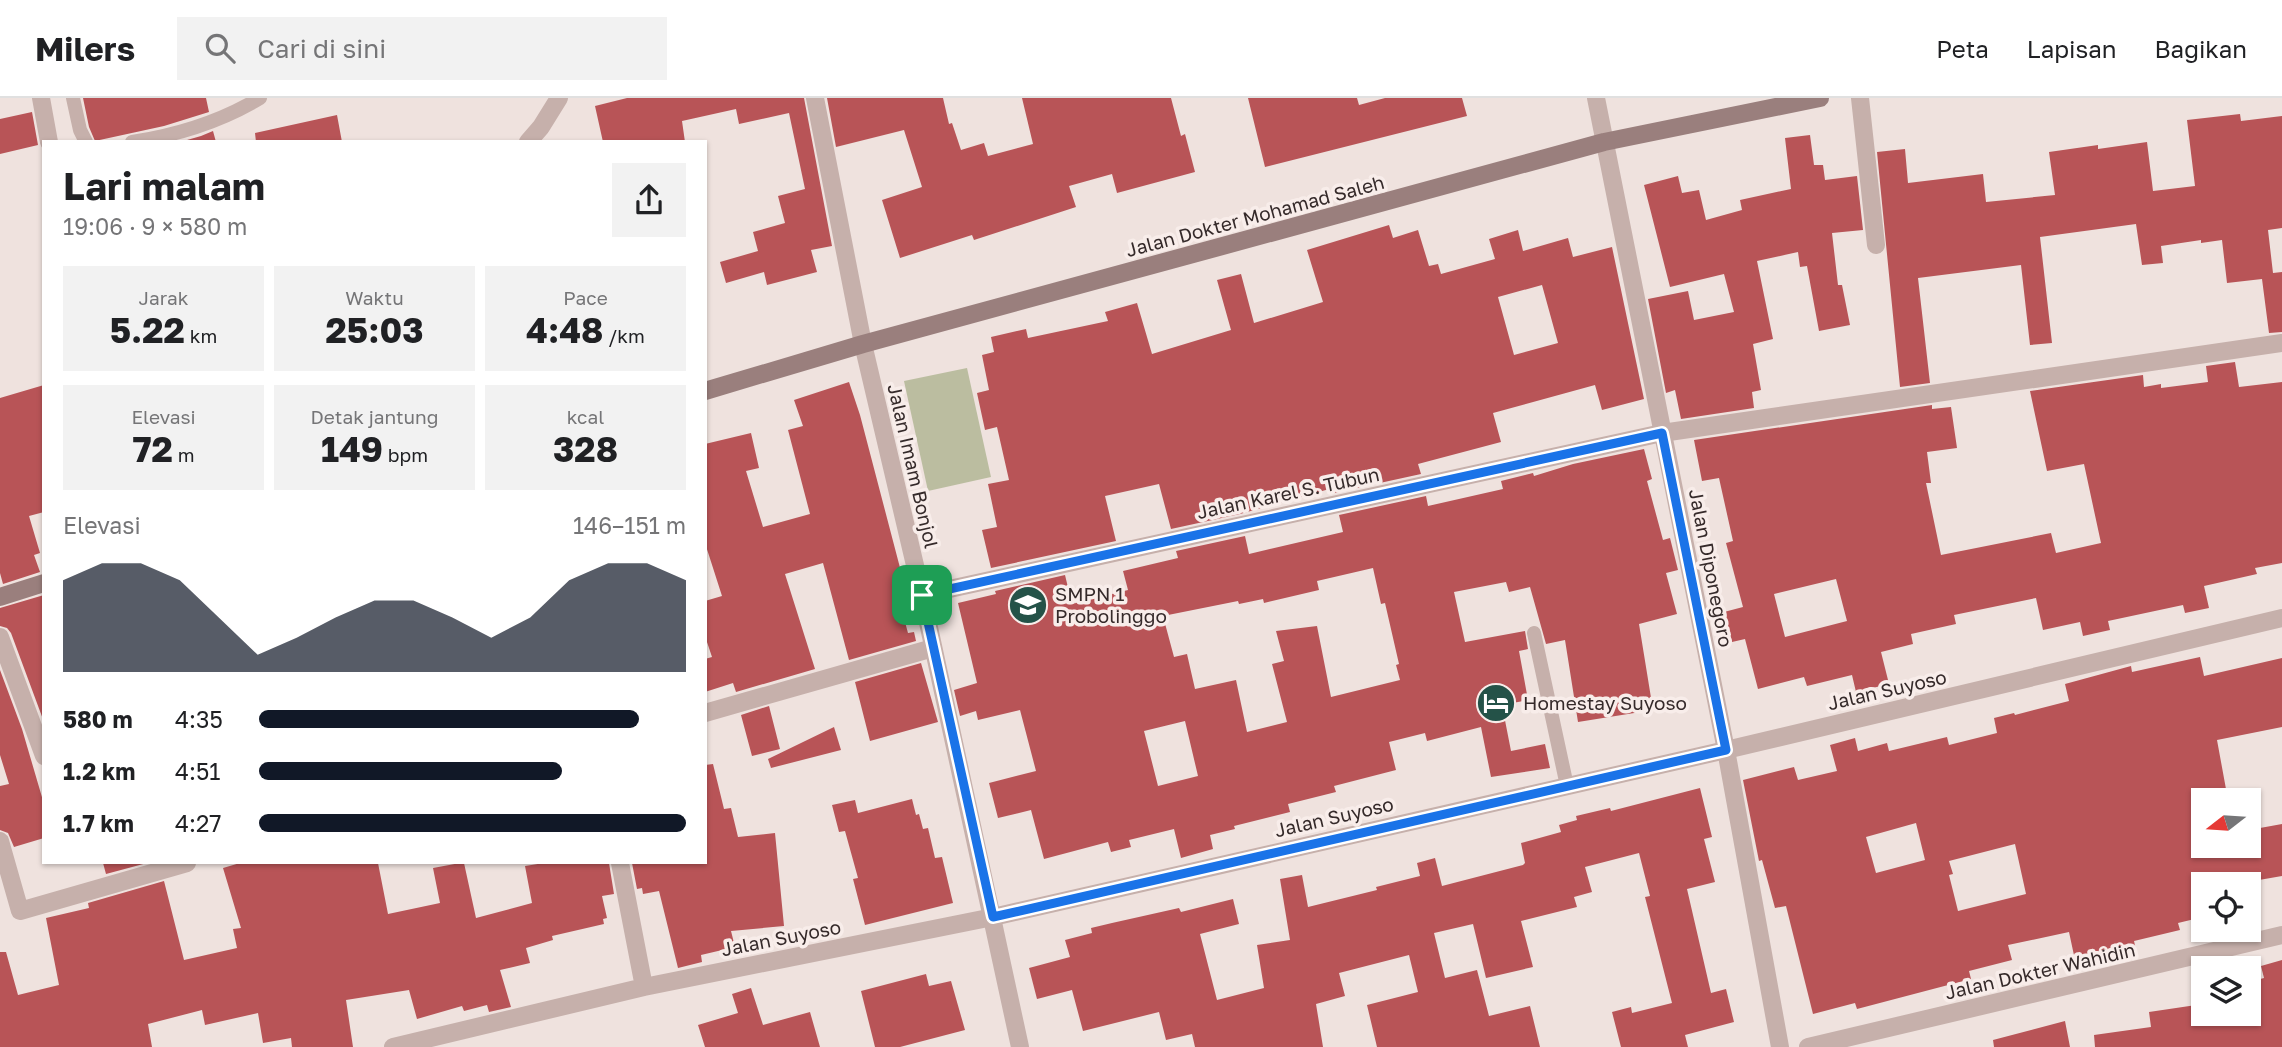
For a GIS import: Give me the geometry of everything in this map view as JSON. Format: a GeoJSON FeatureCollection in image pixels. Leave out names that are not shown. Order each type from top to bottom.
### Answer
{"type":"FeatureCollection","features":[{"type":"Feature","properties":{"kind":"main road","name":"Jalan Dokter Mohamad Saleh"},"geometry":{"type":"LineString","coordinates":[[707,390],[863,344],[1604,142],[1820,98]]}},
{"type":"Feature","properties":{"kind":"main road"},"geometry":{"type":"LineString","coordinates":[[0,597],[42,584]]}},
{"type":"Feature","properties":{"kind":"street"},"geometry":{"type":"LineString","coordinates":[[41,98],[49,140]]}},
{"type":"Feature","properties":{"kind":"street"},"geometry":{"type":"LineString","coordinates":[[530,140],[559,98]]}},
{"type":"Feature","properties":{"kind":"street","name":"Jalan Imam Bonjol"},"geometry":{"type":"LineString","coordinates":[[816,98],[863,344],[922,595],[1020,1047]]}},
{"type":"Feature","properties":{"kind":"street","name":"Jalan Diponegoro"},"geometry":{"type":"LineString","coordinates":[[1596,98],[1726,750],[1780,1047]]}},
{"type":"Feature","properties":{"kind":"street"},"geometry":{"type":"LineString","coordinates":[[1860,98],[1876,245]]}},
{"type":"Feature","properties":{"kind":"street","name":"Jalan Karel S. Tubun"},"geometry":{"type":"LineString","coordinates":[[922,595],[1662,433],[2282,342]]}},
{"type":"Feature","properties":{"kind":"street","name":"Jalan Suyoso"},"geometry":{"type":"LineString","coordinates":[[393,1047],[644,987],[993,917],[1726,750],[2282,618]]}},
{"type":"Feature","properties":{"kind":"street"},"geometry":{"type":"LineString","coordinates":[[0,637],[42,751]]}},
{"type":"Feature","properties":{"kind":"street"},"geometry":{"type":"LineString","coordinates":[[707,712],[933,648]]}},
{"type":"Feature","properties":{"kind":"street"},"geometry":{"type":"LineString","coordinates":[[0,841],[20,911],[184,864]]}},
{"type":"Feature","properties":{"kind":"street"},"geometry":{"type":"LineString","coordinates":[[620,864],[644,987]]}},
{"type":"Feature","properties":{"kind":"street","name":"Jalan Dokter Wahidin"},"geometry":{"type":"LineString","coordinates":[[1808,1047],[2282,935]]}},
{"type":"Feature","properties":{"kind":"lane"},"geometry":{"type":"LineString","coordinates":[[74,98],[80,130],[85,140]]}},
{"type":"Feature","properties":{"kind":"lane"},"geometry":{"type":"LineString","coordinates":[[145,140],[229,116],[260,98]]}},
{"type":"Feature","properties":{"kind":"lane"},"geometry":{"type":"LineString","coordinates":[[1534,633],[1567,786]]}},
{"type":"Feature","properties":{"kind":"green space"},"geometry":{"type":"Polygon","coordinates":[[[967,368],[991,477],[928,491],[904,381],[967,368]]]}},
{"type":"Feature","properties":{"kind":"building"},"geometry":{"type":"Polygon","coordinates":[[[83,98],[206,98],[209,112],[164,126],[100,140],[95,140],[83,98]]]}},
{"type":"Feature","properties":{"kind":"building"},"geometry":{"type":"Polygon","coordinates":[[[627,98],[804,98],[832,246],[811,250],[817,272],[767,285],[764,272],[726,283],[720,262],[758,251],[753,232],[785,223],[778,196],[805,189],[789,113],[739,124],[736,109],[682,121],[685,140],[603,140],[595,106],[627,98]]]}},
{"type":"Feature","properties":{"kind":"building"},"geometry":{"type":"Polygon","coordinates":[[[827,98],[943,98],[949,124],[952,123],[961,150],[984,143],[988,156],[1033,144],[1022,98],[1171,98],[1181,136],[1185,134],[1195,172],[1117,193],[1112,174],[1069,186],[1076,207],[974,240],[972,235],[900,258],[882,200],[922,187],[904,130],[836,147],[827,98]]]}},
{"type":"Feature","properties":{"kind":"building"},"geometry":{"type":"Polygon","coordinates":[[[1248,98],[1357,98],[1359,105],[1385,98],[1462,98],[1467,116],[1265,167],[1248,98]]]}},
{"type":"Feature","properties":{"kind":"building"},"geometry":{"type":"Polygon","coordinates":[[[32,112],[38,145],[0,154],[0,119],[32,112]]]}},
{"type":"Feature","properties":{"kind":"building"},"geometry":{"type":"Polygon","coordinates":[[[2240,114],[2241,121],[2282,116],[2282,228],[2268,230],[2273,273],[2282,272],[2282,332],[2269,333],[2262,279],[2227,283],[2222,240],[2161,246],[2163,263],[2142,265],[2136,224],[2040,237],[2052,343],[2030,345],[2021,265],[1918,278],[1930,383],[1900,387],[1877,152],[1905,149],[1908,183],[1983,174],[1986,202],[2055,195],[2049,152],[2147,142],[2153,191],[2195,186],[2187,120],[2240,114]]]}},
{"type":"Feature","properties":{"kind":"building"},"geometry":{"type":"Polygon","coordinates":[[[337,115],[342,140],[256,140],[255,133],[337,115]]]}},
{"type":"Feature","properties":{"kind":"building"},"geometry":{"type":"Polygon","coordinates":[[[213,131],[215,140],[187,140],[213,131]]]}},
{"type":"Feature","properties":{"kind":"building"},"geometry":{"type":"Polygon","coordinates":[[[1810,135],[1814,165],[1823,165],[1825,180],[1857,176],[1863,230],[1832,233],[1838,285],[1842,285],[1850,325],[1819,331],[1807,266],[1800,267],[1798,252],[1757,261],[1773,339],[1753,344],[1761,390],[1752,392],[1754,408],[1681,419],[1675,390],[1666,393],[1648,299],[1688,291],[1694,320],[1734,312],[1724,274],[1670,287],[1644,185],[1678,176],[1682,193],[1699,190],[1706,220],[1742,210],[1740,200],[1791,189],[1785,138],[1810,135]]]}},
{"type":"Feature","properties":{"kind":"building"},"geometry":{"type":"Polygon","coordinates":[[[1389,225],[1393,238],[1418,230],[1429,266],[1438,264],[1441,274],[1495,259],[1489,239],[1518,230],[1523,251],[1568,238],[1573,257],[1612,247],[1644,399],[1602,410],[1595,385],[1493,413],[1501,442],[1418,464],[1421,474],[1334,493],[1333,488],[1240,514],[1171,529],[1159,484],[1105,496],[1116,541],[991,568],[982,530],[997,527],[988,484],[1009,480],[997,427],[985,430],[977,393],[989,390],[982,355],[994,352],[991,337],[1026,329],[1028,338],[1108,321],[1105,312],[1137,303],[1152,354],[1231,330],[1217,280],[1241,274],[1254,323],[1323,302],[1307,250],[1389,225]],[[1542,285],[1498,297],[1514,355],[1558,343],[1542,285]]]}},
{"type":"Feature","properties":{"kind":"building"},"geometry":{"type":"Polygon","coordinates":[[[2235,362],[2239,387],[2282,382],[2282,563],[2255,568],[2257,574],[2204,586],[2209,608],[2185,613],[2183,605],[2108,621],[2110,630],[2083,636],[2080,622],[2043,630],[2036,598],[1954,615],[1956,624],[1911,634],[1913,644],[1881,652],[1889,684],[1856,692],[1852,675],[1807,686],[1804,677],[1758,689],[1745,639],[1732,642],[1724,612],[1743,607],[1726,543],[1733,541],[1719,478],[1702,481],[1694,440],[1932,405],[1932,409],[1951,407],[1957,448],[1927,452],[1931,483],[1926,483],[1941,555],[2051,533],[2056,553],[2101,543],[2084,464],[2047,471],[2030,391],[2143,375],[2144,387],[2161,384],[2161,388],[2208,382],[2206,366],[2235,362]],[[1836,579],[1774,594],[1785,637],[1847,621],[1836,579]]]}},
{"type":"Feature","properties":{"kind":"building"},"geometry":{"type":"Polygon","coordinates":[[[849,382],[904,583],[895,585],[908,633],[914,632],[916,641],[849,660],[823,563],[785,574],[815,669],[736,692],[733,683],[707,691],[707,658],[712,657],[707,642],[707,600],[722,596],[707,549],[707,444],[751,433],[759,468],[746,471],[763,527],[810,514],[788,430],[803,426],[794,400],[849,382]]]}},
{"type":"Feature","properties":{"kind":"building"},"geometry":{"type":"Polygon","coordinates":[[[42,386],[42,513],[29,516],[40,553],[34,555],[40,572],[3,584],[0,573],[0,398],[42,386]]]}},
{"type":"Feature","properties":{"kind":"building"},"geometry":{"type":"Polygon","coordinates":[[[1644,449],[1652,479],[1647,481],[1663,540],[1670,538],[1678,570],[1666,573],[1677,614],[1639,624],[1653,710],[1578,722],[1565,640],[1546,644],[1530,587],[1509,592],[1506,582],[1454,592],[1465,642],[1525,631],[1528,649],[1519,651],[1528,700],[1502,705],[1511,751],[1545,744],[1550,768],[1491,777],[1481,727],[1427,741],[1425,733],[1389,742],[1396,770],[1334,786],[1336,792],[1288,804],[1290,812],[1210,835],[1213,849],[1181,858],[1174,829],[1129,840],[1131,847],[1111,852],[1108,842],[1044,859],[1031,810],[998,818],[989,783],[1036,771],[1020,710],[978,720],[976,711],[960,716],[954,690],[977,683],[958,603],[996,594],[995,591],[1065,575],[1072,604],[1128,590],[1123,571],[1178,558],[1176,551],[1245,536],[1249,554],[1343,532],[1339,515],[1426,496],[1428,506],[1503,489],[1501,481],[1533,473],[1534,476],[1573,464],[1644,449]],[[1373,568],[1317,581],[1319,590],[1264,603],[1263,599],[1239,604],[1238,601],[1163,616],[1174,657],[1187,654],[1195,689],[1236,680],[1247,732],[1287,722],[1272,664],[1284,661],[1276,631],[1317,626],[1331,697],[1400,680],[1385,603],[1381,604],[1373,568]],[[1185,721],[1144,731],[1158,786],[1198,776],[1185,721]]]}},
{"type":"Feature","properties":{"kind":"building"},"geometry":{"type":"Polygon","coordinates":[[[42,596],[42,717],[11,633],[0,626],[0,608],[42,596]]]}},
{"type":"Feature","properties":{"kind":"building"},"geometry":{"type":"Polygon","coordinates":[[[2200,657],[2204,676],[2282,658],[2282,727],[2217,740],[2226,788],[2191,788],[2191,858],[2261,858],[2261,828],[2282,824],[2282,876],[2261,880],[2261,872],[2191,872],[2191,920],[2178,923],[2180,930],[2134,941],[2137,954],[2111,960],[2110,953],[2075,960],[2069,932],[2008,945],[2012,960],[1969,971],[1971,979],[1857,1009],[1855,1003],[1813,1014],[1786,906],[1775,908],[1762,860],[1759,861],[1743,780],[1794,767],[1798,780],[1837,771],[1830,745],[1855,738],[1858,751],[1887,743],[1889,751],[1947,737],[1949,745],[1997,733],[1994,718],[2069,701],[2065,684],[2131,666],[2132,672],[2200,657]],[[1916,823],[1866,837],[1876,873],[1925,860],[1916,823]],[[2015,844],[1949,861],[1953,874],[1949,875],[1958,911],[2026,894],[2015,844]]]}},
{"type":"Feature","properties":{"kind":"building"},"geometry":{"type":"Polygon","coordinates":[[[921,663],[938,722],[870,741],[855,682],[921,663]]]}},
{"type":"Feature","properties":{"kind":"building"},"geometry":{"type":"Polygon","coordinates":[[[0,670],[22,729],[42,797],[42,839],[14,847],[8,833],[0,830],[0,786],[9,784],[0,755],[0,670]]]}},
{"type":"Feature","properties":{"kind":"building"},"geometry":{"type":"Polygon","coordinates":[[[769,706],[780,749],[752,756],[741,715],[769,706]]]}},
{"type":"Feature","properties":{"kind":"building"},"geometry":{"type":"Polygon","coordinates":[[[834,727],[841,750],[771,768],[768,759],[834,727]]]}},
{"type":"Feature","properties":{"kind":"building"},"geometry":{"type":"Polygon","coordinates":[[[713,764],[724,809],[731,808],[738,837],[775,833],[784,926],[731,931],[735,947],[701,955],[702,962],[678,968],[659,891],[643,894],[642,888],[637,889],[632,864],[707,864],[707,765],[713,764]]]}},
{"type":"Feature","properties":{"kind":"building"},"geometry":{"type":"Polygon","coordinates":[[[1700,788],[1712,837],[1704,839],[1715,882],[1687,889],[1711,993],[1726,989],[1734,1022],[1685,1035],[1688,1047],[1621,1047],[1612,1012],[1631,1007],[1632,1013],[1672,1003],[1645,897],[1650,896],[1639,853],[1585,867],[1592,892],[1574,897],[1577,907],[1521,921],[1533,967],[1486,978],[1473,924],[1434,933],[1445,978],[1477,970],[1489,1016],[1530,1006],[1540,1047],[1377,1047],[1367,1005],[1418,992],[1409,955],[1339,973],[1345,996],[1316,1004],[1323,1047],[1195,1047],[1192,1034],[1166,1040],[1159,1012],[1083,1031],[1072,990],[1037,999],[1029,968],[1070,957],[1065,940],[1092,933],[1091,928],[1179,908],[1181,912],[1233,899],[1239,924],[1200,934],[1217,1000],[1264,988],[1257,945],[1290,940],[1280,879],[1302,875],[1308,907],[1420,876],[1417,863],[1435,858],[1442,886],[1523,865],[1525,863],[1521,843],[1561,832],[1559,825],[1577,820],[1576,816],[1610,808],[1611,811],[1700,788]]]}},
{"type":"Feature","properties":{"kind":"building"},"geometry":{"type":"Polygon","coordinates":[[[912,799],[923,829],[928,828],[935,858],[942,857],[953,903],[865,925],[853,879],[858,878],[845,831],[839,832],[832,805],[855,800],[858,813],[912,799]]]}},
{"type":"Feature","properties":{"kind":"building"},"geometry":{"type":"Polygon","coordinates":[[[103,864],[143,864],[106,874],[103,864]]]}},
{"type":"Feature","properties":{"kind":"building"},"geometry":{"type":"Polygon","coordinates":[[[237,864],[378,864],[388,914],[440,903],[433,868],[455,864],[464,864],[476,918],[532,903],[525,866],[609,864],[614,894],[602,896],[607,918],[603,919],[604,924],[552,936],[553,940],[526,948],[530,963],[500,970],[511,1007],[489,1012],[487,1005],[464,1011],[462,1006],[417,1019],[409,990],[346,1000],[353,1047],[292,1047],[291,1038],[263,1043],[258,1013],[205,1025],[202,1010],[148,1024],[152,1047],[0,1047],[0,952],[6,952],[18,995],[59,985],[46,918],[89,908],[88,903],[164,881],[184,960],[237,948],[233,929],[241,928],[223,868],[237,864]]]}},
{"type":"Feature","properties":{"kind":"building"},"geometry":{"type":"Polygon","coordinates":[[[2282,960],[2282,1047],[2095,1047],[2094,1035],[2151,1027],[2149,1012],[2191,1006],[2191,1026],[2261,1026],[2261,979],[2264,978],[2261,966],[2282,960]]]}},
{"type":"Feature","properties":{"kind":"building"},"geometry":{"type":"Polygon","coordinates":[[[926,974],[929,986],[951,981],[965,1030],[900,1047],[875,1047],[861,991],[926,974]]]}},
{"type":"Feature","properties":{"kind":"building"},"geometry":{"type":"Polygon","coordinates":[[[751,988],[763,1025],[810,1012],[820,1047],[705,1047],[698,1025],[738,1013],[732,994],[751,988]]]}},
{"type":"Feature","properties":{"kind":"building"},"geometry":{"type":"Polygon","coordinates":[[[2065,1021],[2070,1047],[1994,1047],[1993,1040],[2065,1021]]]}},
{"type":"Feature","properties":{"kind":"place","name":"SMPN 1 Probolinggo"},"geometry":{"type":"Point","coordinates":[1028,605]}},
{"type":"Feature","properties":{"kind":"place","name":"Homestay Suyoso"},"geometry":{"type":"Point","coordinates":[1496,703]}},
{"type":"Feature","properties":{"kind":"route"},"geometry":{"type":"LineString","coordinates":[[1662,433],[1726,750],[993,917],[922,595],[1662,433]]}}]}
